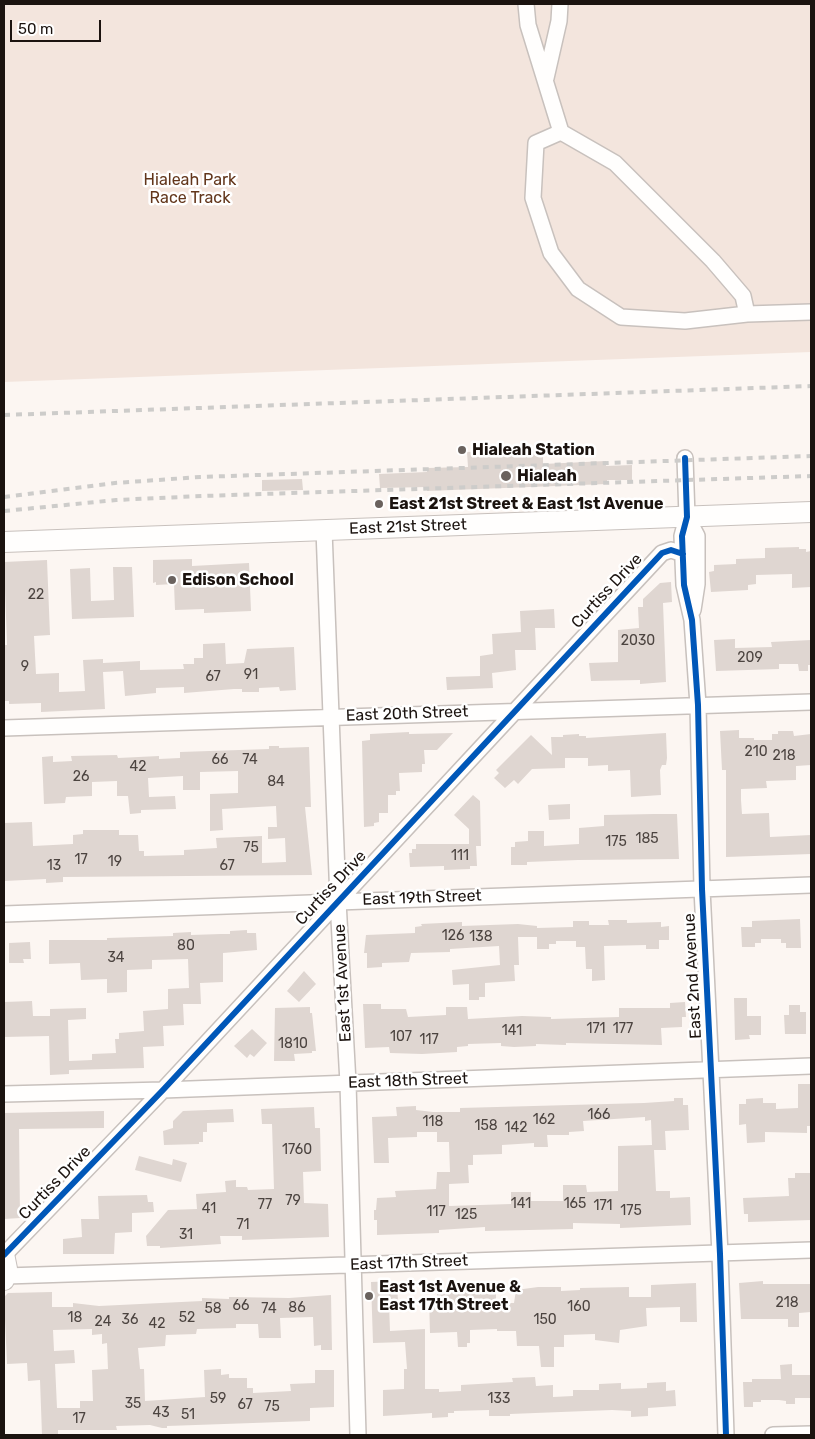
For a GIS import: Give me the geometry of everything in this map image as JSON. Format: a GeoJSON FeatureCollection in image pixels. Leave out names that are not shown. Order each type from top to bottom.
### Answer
{"type":"FeatureCollection","features":[{"type":"Feature","properties":{"kind":"main road","name":"East 21st Street"},"geometry":{"type":"LineString","coordinates":[[4,542],[811,512]]}},
{"type":"Feature","properties":{"kind":"main road"},"geometry":{"type":"LineString","coordinates":[[4,1255],[7,1264],[5,1278]]}},
{"type":"Feature","properties":{"kind":"street"},"geometry":{"type":"LineString","coordinates":[[526,4],[528,25],[561,132],[614,163],[657,203],[713,261],[743,296],[746,314]]}},
{"type":"Feature","properties":{"kind":"street"},"geometry":{"type":"LineString","coordinates":[[545,80],[560,21],[560,4]]}},
{"type":"Feature","properties":{"kind":"street"},"geometry":{"type":"LineString","coordinates":[[561,132],[536,144],[533,198],[550,253],[578,288],[622,317],[685,321],[746,314],[811,312]]}},
{"type":"Feature","properties":{"kind":"street"},"geometry":{"type":"LineString","coordinates":[[685,458],[687,517]]}},
{"type":"Feature","properties":{"kind":"street","name":"East 2nd Avenue"},"geometry":{"type":"LineString","coordinates":[[687,517],[682,536],[684,585],[692,620],[698,706],[702,890],[720,1254],[726,1435]]}},
{"type":"Feature","properties":{"kind":"street","name":"East 2nd Avenue"},"geometry":{"type":"LineString","coordinates":[[687,517],[697,536],[698,584],[692,620]]}},
{"type":"Feature","properties":{"kind":"street","name":"East 1st Avenue"},"geometry":{"type":"LineString","coordinates":[[324,530],[338,901],[348,1083],[358,1435]]}},
{"type":"Feature","properties":{"kind":"street","name":"Curtiss Drive"},"geometry":{"type":"LineString","coordinates":[[4,1255],[163,1090],[662,553],[671,550],[683,554]]}},
{"type":"Feature","properties":{"kind":"street","name":"East 20th Street"},"geometry":{"type":"LineString","coordinates":[[4,728],[515,710],[811,702]]}},
{"type":"Feature","properties":{"kind":"street","name":"East 19th Street"},"geometry":{"type":"LineString","coordinates":[[4,914],[811,885]]}},
{"type":"Feature","properties":{"kind":"street","name":"East 18th Street"},"geometry":{"type":"LineString","coordinates":[[4,1094],[163,1090],[811,1066]]}},
{"type":"Feature","properties":{"kind":"street","name":"East 17th Street"},"geometry":{"type":"LineString","coordinates":[[5,1278],[353,1264],[811,1250]]}},
{"type":"Feature","properties":{"kind":"street"},"geometry":{"type":"LineString","coordinates":[[773,1435],[811,1434]]}},
{"type":"Feature","properties":{"kind":"green space","name":"Hialeah Park Race Track"},"geometry":{"type":"Polygon","coordinates":[[[4,4],[811,4],[811,352],[4,382],[4,4]]]}},
{"type":"Feature","properties":{"kind":"building"},"geometry":{"type":"Polygon","coordinates":[[[543,449],[543,464],[606,461],[606,466],[632,465],[632,480],[607,480],[607,484],[427,491],[427,487],[380,488],[379,474],[427,472],[427,468],[468,467],[467,452],[543,449]]]}},
{"type":"Feature","properties":{"kind":"building"},"geometry":{"type":"Polygon","coordinates":[[[302,479],[303,490],[262,491],[262,480],[302,479]]]}},
{"type":"Feature","properties":{"kind":"building"},"geometry":{"type":"Polygon","coordinates":[[[799,547],[799,549],[806,549],[806,552],[811,551],[811,587],[792,588],[792,574],[756,575],[756,584],[748,585],[748,590],[711,592],[709,572],[714,571],[714,565],[736,564],[736,559],[765,558],[765,548],[799,547]]]}},
{"type":"Feature","properties":{"kind":"building"},"geometry":{"type":"Polygon","coordinates":[[[192,559],[192,566],[249,563],[251,611],[204,613],[204,609],[175,610],[174,584],[156,585],[156,582],[153,583],[153,560],[192,559]]]}},
{"type":"Feature","properties":{"kind":"building"},"geometry":{"type":"Polygon","coordinates":[[[47,560],[50,635],[34,636],[36,674],[59,673],[59,692],[85,691],[83,660],[103,659],[103,663],[140,661],[140,670],[184,669],[183,664],[194,664],[194,658],[203,658],[203,644],[225,643],[226,664],[244,663],[247,649],[294,647],[296,690],[280,691],[279,687],[259,688],[259,692],[242,692],[242,689],[234,689],[184,693],[184,687],[156,688],[156,693],[125,696],[123,671],[103,672],[105,709],[41,712],[41,703],[9,704],[9,701],[4,701],[4,645],[7,645],[4,562],[47,560]]]}},
{"type":"Feature","properties":{"kind":"building"},"geometry":{"type":"Polygon","coordinates":[[[113,567],[132,567],[134,617],[72,619],[70,569],[90,568],[91,601],[114,600],[113,567]]]}},
{"type":"Feature","properties":{"kind":"building"},"geometry":{"type":"Polygon","coordinates":[[[671,582],[672,602],[663,603],[666,682],[640,684],[640,680],[591,681],[589,663],[618,662],[618,630],[639,628],[638,607],[643,607],[643,599],[660,583],[671,582]]]}},
{"type":"Feature","properties":{"kind":"building"},"geometry":{"type":"Polygon","coordinates":[[[554,609],[555,628],[535,628],[536,650],[515,650],[516,670],[492,673],[493,688],[447,690],[446,677],[480,676],[480,656],[493,654],[492,634],[521,632],[520,611],[554,609]]]}},
{"type":"Feature","properties":{"kind":"building"},"geometry":{"type":"Polygon","coordinates":[[[735,639],[735,648],[772,647],[771,642],[811,640],[811,665],[808,665],[808,671],[799,671],[798,664],[779,664],[779,669],[716,671],[714,640],[735,639]]]}},
{"type":"Feature","properties":{"kind":"building"},"geometry":{"type":"Polygon","coordinates":[[[739,730],[739,738],[754,738],[754,740],[772,740],[772,734],[778,734],[778,731],[793,731],[794,736],[811,734],[811,765],[796,766],[796,780],[766,781],[767,788],[741,789],[741,800],[742,814],[769,813],[770,837],[811,835],[811,854],[726,857],[726,770],[722,770],[720,731],[739,730]]]}},
{"type":"Feature","properties":{"kind":"building"},"geometry":{"type":"Polygon","coordinates":[[[409,732],[409,734],[453,733],[437,750],[424,750],[425,764],[422,764],[422,772],[399,773],[400,791],[396,791],[396,795],[388,795],[388,813],[379,813],[379,822],[374,823],[374,826],[364,827],[362,741],[370,740],[370,734],[409,732]]]}},
{"type":"Feature","properties":{"kind":"building"},"geometry":{"type":"Polygon","coordinates":[[[666,733],[666,765],[662,765],[660,770],[661,795],[631,797],[630,770],[608,771],[608,765],[588,766],[588,758],[565,758],[565,768],[532,769],[518,784],[514,780],[505,788],[494,778],[499,773],[496,770],[531,735],[552,755],[551,737],[579,734],[579,736],[586,736],[586,738],[666,733]]]}},
{"type":"Feature","properties":{"kind":"building"},"geometry":{"type":"Polygon","coordinates":[[[269,746],[279,746],[279,748],[309,747],[311,807],[305,807],[312,875],[63,877],[63,882],[46,883],[46,879],[4,881],[4,823],[32,822],[33,846],[73,844],[73,835],[83,834],[83,830],[119,830],[119,835],[138,835],[139,851],[144,851],[144,856],[184,855],[184,850],[217,848],[216,838],[262,836],[262,863],[286,862],[285,838],[268,839],[268,827],[277,827],[276,806],[222,809],[223,830],[210,831],[210,794],[238,793],[238,771],[200,772],[200,790],[183,790],[183,776],[148,778],[149,797],[175,796],[176,809],[141,810],[141,813],[130,814],[128,796],[117,796],[117,781],[92,782],[92,796],[66,797],[65,803],[44,804],[42,757],[53,756],[53,762],[72,761],[71,756],[117,755],[118,758],[159,756],[159,759],[180,758],[180,752],[269,749],[269,746]]]}},
{"type":"Feature","properties":{"kind":"building"},"geometry":{"type":"Polygon","coordinates":[[[473,795],[480,801],[481,846],[476,846],[477,866],[470,866],[470,869],[444,870],[444,866],[410,867],[409,853],[412,853],[412,849],[416,849],[416,844],[469,844],[469,829],[454,815],[473,795]]]}},
{"type":"Feature","properties":{"kind":"building"},"geometry":{"type":"Polygon","coordinates":[[[570,804],[570,819],[549,820],[548,805],[570,804]]]}},
{"type":"Feature","properties":{"kind":"building"},"geometry":{"type":"Polygon","coordinates":[[[677,814],[679,859],[578,860],[527,862],[527,865],[511,865],[511,847],[515,847],[515,842],[528,841],[528,831],[544,831],[544,846],[579,844],[579,828],[604,826],[604,815],[677,814]]]}},
{"type":"Feature","properties":{"kind":"building"},"geometry":{"type":"Polygon","coordinates":[[[800,919],[801,948],[786,948],[786,943],[781,943],[781,939],[761,939],[761,943],[755,943],[755,947],[742,947],[741,927],[752,927],[752,921],[800,919]]]}},
{"type":"Feature","properties":{"kind":"building"},"geometry":{"type":"Polygon","coordinates":[[[608,920],[627,920],[627,923],[661,922],[661,927],[669,926],[669,940],[659,940],[659,949],[646,949],[646,945],[604,946],[605,980],[592,981],[592,969],[586,969],[585,947],[576,947],[576,941],[556,941],[556,944],[549,944],[549,949],[537,949],[537,937],[518,937],[519,965],[514,965],[515,981],[485,983],[485,997],[479,997],[479,1000],[469,1000],[469,984],[453,985],[452,970],[500,965],[499,946],[450,949],[450,952],[411,953],[409,962],[382,963],[382,967],[367,968],[367,953],[364,953],[366,935],[415,933],[415,927],[422,926],[421,924],[462,922],[462,926],[518,924],[537,926],[537,928],[573,927],[573,921],[589,921],[589,925],[609,925],[608,920]]]}},
{"type":"Feature","properties":{"kind":"building"},"geometry":{"type":"Polygon","coordinates":[[[247,930],[247,933],[256,933],[257,950],[223,953],[223,982],[200,983],[201,1004],[183,1004],[184,1025],[163,1026],[164,1046],[143,1047],[144,1068],[69,1070],[69,1074],[50,1075],[49,1036],[4,1037],[4,1002],[32,1001],[33,1016],[50,1016],[50,1009],[86,1008],[86,1019],[68,1020],[69,1061],[92,1060],[92,1054],[116,1053],[115,1039],[119,1039],[119,1033],[144,1031],[143,1011],[168,1009],[168,989],[189,988],[188,959],[152,960],[152,969],[127,970],[127,992],[107,993],[107,979],[81,980],[80,963],[49,964],[49,940],[107,940],[107,938],[173,936],[173,933],[191,932],[191,935],[230,934],[230,931],[247,930]]]}},
{"type":"Feature","properties":{"kind":"building"},"geometry":{"type":"Polygon","coordinates":[[[30,942],[31,959],[23,959],[24,963],[9,963],[9,943],[30,942]]]}},
{"type":"Feature","properties":{"kind":"building"},"geometry":{"type":"Polygon","coordinates":[[[304,971],[316,984],[299,1002],[287,991],[304,971]]]}},
{"type":"Feature","properties":{"kind":"building"},"geometry":{"type":"Polygon","coordinates":[[[734,998],[747,998],[747,1016],[761,1016],[761,1035],[749,1035],[750,1039],[735,1040],[734,998]]]}},
{"type":"Feature","properties":{"kind":"building"},"geometry":{"type":"Polygon","coordinates":[[[685,1002],[686,1017],[682,1017],[682,1027],[661,1028],[662,1045],[566,1043],[566,1045],[536,1044],[536,1046],[514,1047],[501,1046],[501,1043],[468,1044],[468,1046],[457,1047],[457,1052],[422,1054],[390,1053],[389,1047],[365,1048],[363,1004],[381,1004],[381,1009],[406,1009],[408,1017],[446,1015],[446,1007],[467,1007],[468,1019],[522,1016],[551,1017],[551,1019],[619,1017],[619,1008],[670,1008],[670,1003],[685,1002]]]}},
{"type":"Feature","properties":{"kind":"building"},"geometry":{"type":"Polygon","coordinates":[[[789,1005],[800,1005],[800,1012],[806,1012],[806,1034],[785,1034],[784,1015],[789,1015],[789,1005]]]}},
{"type":"Feature","properties":{"kind":"building"},"geometry":{"type":"Polygon","coordinates":[[[310,1007],[316,1051],[294,1054],[295,1061],[274,1061],[275,1008],[310,1007]]]}},
{"type":"Feature","properties":{"kind":"building"},"geometry":{"type":"Polygon","coordinates":[[[252,1029],[267,1043],[254,1057],[250,1054],[247,1058],[234,1046],[252,1029]]]}},
{"type":"Feature","properties":{"kind":"building"},"geometry":{"type":"Polygon","coordinates":[[[798,1084],[811,1084],[811,1126],[807,1126],[807,1133],[765,1132],[765,1142],[747,1143],[746,1124],[739,1125],[739,1104],[746,1104],[746,1099],[763,1098],[763,1103],[776,1103],[776,1109],[798,1108],[798,1084]]]}},
{"type":"Feature","properties":{"kind":"building"},"geometry":{"type":"Polygon","coordinates":[[[674,1098],[683,1098],[683,1105],[688,1105],[689,1130],[665,1131],[666,1150],[654,1150],[656,1191],[670,1191],[670,1198],[690,1197],[691,1225],[620,1228],[620,1224],[573,1223],[573,1229],[485,1231],[485,1227],[439,1230],[439,1233],[377,1235],[377,1220],[374,1220],[374,1210],[376,1210],[377,1198],[396,1197],[395,1191],[436,1189],[437,1172],[450,1172],[449,1142],[437,1142],[437,1132],[417,1132],[417,1137],[388,1138],[389,1163],[374,1163],[372,1117],[397,1116],[396,1107],[416,1106],[416,1110],[460,1112],[460,1108],[674,1101],[674,1098]],[[645,1117],[583,1121],[584,1131],[569,1132],[569,1135],[547,1135],[548,1147],[534,1147],[534,1143],[502,1145],[502,1154],[473,1155],[473,1165],[468,1165],[469,1183],[449,1184],[449,1206],[511,1204],[511,1192],[531,1192],[531,1201],[563,1201],[563,1185],[586,1185],[587,1192],[618,1191],[618,1146],[652,1145],[651,1120],[645,1121],[645,1117]]]}},
{"type":"Feature","properties":{"kind":"building"},"geometry":{"type":"Polygon","coordinates":[[[314,1107],[315,1128],[320,1128],[321,1171],[303,1172],[304,1203],[328,1204],[329,1237],[242,1240],[242,1236],[220,1236],[221,1244],[160,1248],[160,1246],[147,1246],[146,1236],[168,1210],[197,1209],[196,1194],[226,1192],[225,1181],[236,1180],[236,1187],[247,1187],[248,1190],[274,1189],[272,1124],[262,1124],[261,1109],[314,1107]]]}},
{"type":"Feature","properties":{"kind":"building"},"geometry":{"type":"Polygon","coordinates":[[[233,1109],[234,1122],[207,1123],[207,1132],[203,1132],[203,1142],[199,1142],[199,1144],[164,1145],[163,1131],[173,1128],[173,1121],[183,1111],[233,1109]]]}},
{"type":"Feature","properties":{"kind":"building"},"geometry":{"type":"Polygon","coordinates":[[[104,1111],[104,1128],[19,1129],[20,1218],[4,1219],[4,1113],[104,1111]]]}},
{"type":"Feature","properties":{"kind":"building"},"geometry":{"type":"Polygon","coordinates":[[[139,1156],[172,1165],[173,1159],[187,1163],[181,1182],[135,1170],[139,1156]]]}},
{"type":"Feature","properties":{"kind":"building"},"geometry":{"type":"Polygon","coordinates":[[[795,1173],[811,1173],[811,1220],[748,1222],[748,1214],[744,1214],[743,1198],[789,1196],[788,1178],[795,1178],[795,1173]]]}},
{"type":"Feature","properties":{"kind":"building"},"geometry":{"type":"Polygon","coordinates":[[[147,1195],[148,1202],[153,1202],[154,1212],[132,1213],[132,1232],[115,1233],[114,1254],[63,1254],[63,1239],[82,1237],[81,1219],[99,1219],[98,1196],[147,1195]]]}},
{"type":"Feature","properties":{"kind":"building"},"geometry":{"type":"Polygon","coordinates":[[[397,1281],[398,1302],[389,1303],[390,1331],[425,1329],[425,1389],[439,1389],[439,1392],[461,1391],[461,1385],[513,1382],[512,1378],[535,1377],[536,1386],[553,1385],[553,1397],[573,1396],[573,1390],[599,1390],[599,1384],[621,1383],[621,1389],[647,1388],[647,1383],[666,1382],[666,1391],[675,1390],[676,1406],[648,1408],[648,1416],[631,1417],[631,1411],[612,1410],[510,1414],[510,1416],[489,1416],[489,1410],[454,1411],[454,1413],[448,1413],[448,1417],[432,1418],[432,1413],[383,1416],[383,1390],[404,1389],[404,1369],[407,1369],[405,1342],[373,1343],[371,1282],[397,1281]]]}},
{"type":"Feature","properties":{"kind":"building"},"geometry":{"type":"Polygon","coordinates":[[[763,1281],[763,1284],[811,1284],[811,1312],[799,1313],[799,1327],[788,1327],[788,1319],[741,1319],[739,1283],[763,1281]]]}},
{"type":"Feature","properties":{"kind":"building"},"geometry":{"type":"Polygon","coordinates":[[[696,1283],[697,1322],[680,1322],[680,1307],[646,1308],[647,1326],[620,1330],[619,1343],[595,1340],[595,1334],[564,1335],[564,1347],[554,1347],[554,1367],[541,1367],[539,1346],[517,1346],[516,1331],[497,1331],[497,1329],[470,1330],[470,1343],[467,1343],[467,1347],[458,1347],[457,1332],[430,1333],[429,1297],[437,1297],[437,1292],[492,1290],[496,1291],[496,1303],[514,1303],[516,1290],[538,1287],[561,1287],[561,1291],[580,1290],[580,1288],[629,1287],[629,1297],[651,1297],[651,1285],[696,1283]]]}},
{"type":"Feature","properties":{"kind":"building"},"geometry":{"type":"Polygon","coordinates":[[[52,1292],[52,1307],[73,1307],[73,1303],[99,1306],[202,1301],[202,1298],[289,1298],[331,1295],[332,1350],[321,1350],[321,1345],[314,1346],[313,1317],[280,1318],[281,1338],[259,1338],[258,1324],[236,1324],[236,1328],[197,1329],[196,1334],[166,1335],[165,1346],[138,1348],[140,1369],[144,1369],[145,1401],[205,1397],[204,1370],[221,1369],[221,1375],[229,1374],[229,1378],[247,1378],[247,1388],[253,1388],[253,1393],[291,1391],[290,1384],[315,1383],[315,1370],[334,1370],[334,1407],[310,1408],[310,1421],[167,1426],[167,1428],[150,1425],[116,1426],[117,1430],[58,1430],[58,1435],[42,1435],[40,1380],[28,1381],[27,1363],[7,1364],[4,1297],[8,1293],[52,1292]],[[92,1329],[53,1330],[54,1351],[74,1350],[75,1363],[55,1364],[57,1408],[80,1408],[80,1401],[93,1401],[92,1370],[108,1369],[107,1343],[102,1344],[102,1334],[92,1335],[92,1329]]]}},
{"type":"Feature","properties":{"kind":"building"},"geometry":{"type":"Polygon","coordinates":[[[792,1364],[792,1375],[811,1375],[811,1398],[795,1398],[795,1404],[786,1404],[786,1401],[779,1400],[761,1400],[761,1402],[753,1402],[753,1407],[744,1407],[743,1382],[752,1382],[752,1379],[781,1379],[780,1365],[792,1364]]]}},
{"type":"Feature","properties":{"kind":"railway"},"geometry":{"type":"LineString","coordinates":[[4,415],[811,386]]}},
{"type":"Feature","properties":{"kind":"railway"},"geometry":{"type":"LineString","coordinates":[[4,497],[115,483],[200,477],[811,456]]}},
{"type":"Feature","properties":{"kind":"railway"},"geometry":{"type":"LineString","coordinates":[[4,511],[116,500],[202,496],[811,476]]}},
{"type":"Feature","properties":{"kind":"cycle path"},"geometry":{"type":"LineString","coordinates":[[685,458],[687,517],[682,536],[684,585],[692,620],[698,705],[702,889],[720,1254],[726,1435]]}},
{"type":"Feature","properties":{"kind":"cycle path"},"geometry":{"type":"LineString","coordinates":[[4,1255],[163,1090],[662,553],[671,550],[683,554]]}},
{"type":"Feature","properties":{"kind":"place","name":"Hialeah Station"},"geometry":{"type":"Point","coordinates":[462,450]}},
{"type":"Feature","properties":{"kind":"place","name":"Hialeah"},"geometry":{"type":"Point","coordinates":[506,476]}},
{"type":"Feature","properties":{"kind":"place","name":"East 21st Street & East 1st Avenue"},"geometry":{"type":"Point","coordinates":[379,504]}},
{"type":"Feature","properties":{"kind":"place","name":"Edison School"},"geometry":{"type":"Point","coordinates":[172,580]}},
{"type":"Feature","properties":{"kind":"place","name":"East 1st Avenue & East 17th Street"},"geometry":{"type":"Point","coordinates":[369,1296]}}]}
